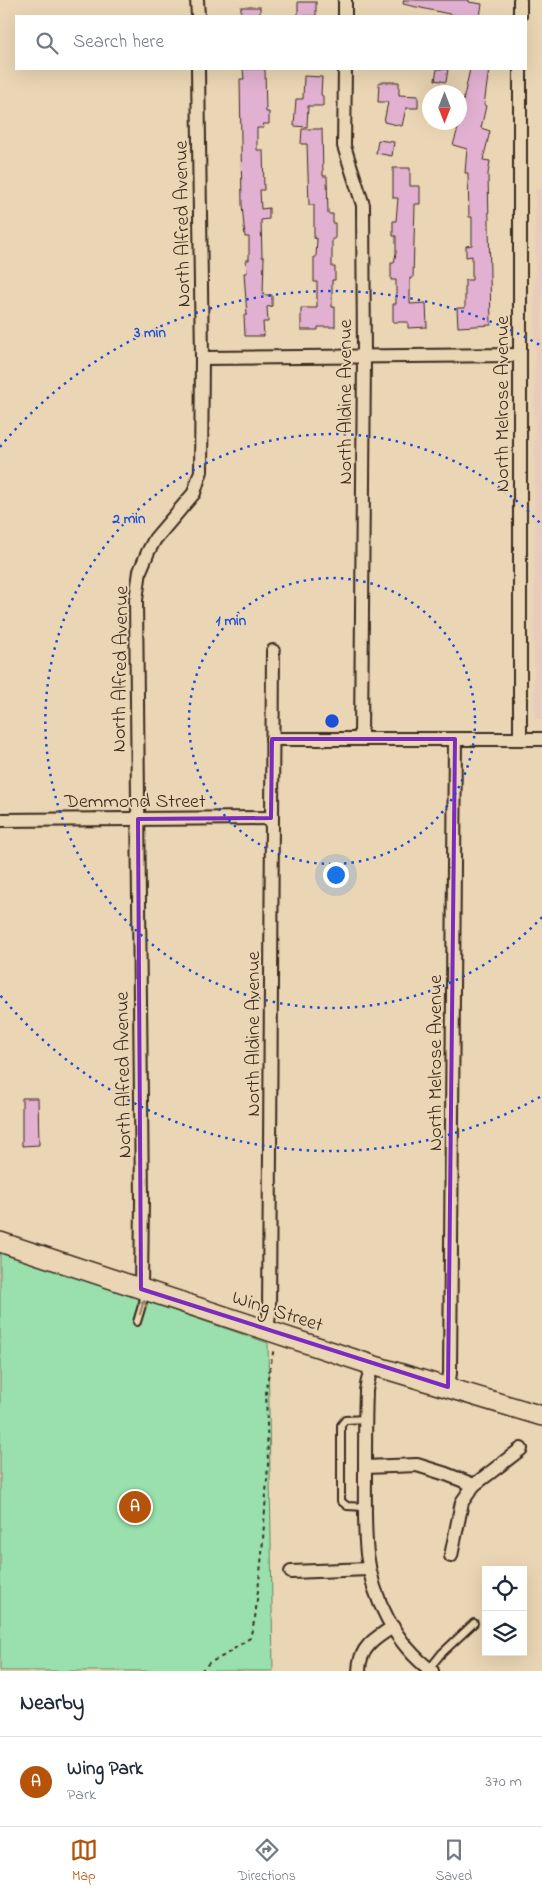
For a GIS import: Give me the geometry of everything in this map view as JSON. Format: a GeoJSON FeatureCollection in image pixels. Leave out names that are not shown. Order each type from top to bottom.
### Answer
{"type":"FeatureCollection","features":[{"type":"Feature","properties":{"kind":"street"},"geometry":{"type":"LineString","coordinates":[[197,0],[198,15]]}},
{"type":"Feature","properties":{"kind":"street"},"geometry":{"type":"LineString","coordinates":[[345,0],[345,15]]}},
{"type":"Feature","properties":{"kind":"street"},"geometry":{"type":"LineString","coordinates":[[520,0],[520,15]]}},
{"type":"Feature","properties":{"kind":"street","name":"North Alfred Avenue"},"geometry":{"type":"LineString","coordinates":[[144,1290],[136,717],[137,586],[145,558],[155,539],[188,502],[198,484],[201,454],[202,358],[198,70]]}},
{"type":"Feature","properties":{"kind":"street","name":"North Aldine Avenue"},"geometry":{"type":"LineString","coordinates":[[345,70],[344,146],[363,205],[364,356],[361,739]]}},
{"type":"Feature","properties":{"kind":"street","name":"North Melrose Avenue"},"geometry":{"type":"LineString","coordinates":[[520,70],[520,739]]}},
{"type":"Feature","properties":{"kind":"street"},"geometry":{"type":"LineString","coordinates":[[202,358],[520,355]]}},
{"type":"Feature","properties":{"kind":"street","name":"North Aldine Avenue"},"geometry":{"type":"LineString","coordinates":[[267,1329],[269,1315],[272,651]]}},
{"type":"Feature","properties":{"kind":"street"},"geometry":{"type":"LineString","coordinates":[[272,739],[542,739]]}},
{"type":"Feature","properties":{"kind":"street","name":"North Melrose Avenue"},"geometry":{"type":"LineString","coordinates":[[448,1387],[450,1373],[455,739]]}},
{"type":"Feature","properties":{"kind":"street","name":"Demmond Street"},"geometry":{"type":"LineString","coordinates":[[0,820],[271,818]]}},
{"type":"Feature","properties":{"kind":"street","name":"Wing Street"},"geometry":{"type":"LineString","coordinates":[[0,1242],[372,1365],[542,1416]]}},
{"type":"Feature","properties":{"kind":"street"},"geometry":{"type":"LineString","coordinates":[[372,1365],[366,1390],[365,1467],[366,1533],[370,1569],[375,1588],[393,1627],[408,1647],[431,1670]]}},
{"type":"Feature","properties":{"kind":"street"},"geometry":{"type":"LineString","coordinates":[[451,1556],[462,1502],[474,1485],[521,1449]]}},
{"type":"Feature","properties":{"kind":"street"},"geometry":{"type":"LineString","coordinates":[[365,1467],[417,1465],[474,1485]]}},
{"type":"Feature","properties":{"kind":"street"},"geometry":{"type":"LineString","coordinates":[[291,1572],[370,1569]]}},
{"type":"Feature","properties":{"kind":"street"},"geometry":{"type":"LineString","coordinates":[[358,1671],[360,1656],[363,1650],[380,1635],[393,1627]]}},
{"type":"Feature","properties":{"kind":"lane"},"geometry":{"type":"LineString","coordinates":[[137,1322],[144,1290]]}},
{"type":"Feature","properties":{"kind":"lane"},"geometry":{"type":"LineString","coordinates":[[365,1507],[347,1506],[341,1501],[340,1425],[345,1420],[366,1419]]}},
{"type":"Feature","properties":{"kind":"lane"},"geometry":{"type":"LineString","coordinates":[[431,1670],[440,1654],[474,1623]]}},
{"type":"Feature","properties":{"kind":"path"},"geometry":{"type":"LineString","coordinates":[[201,1671],[209,1663],[250,1638],[255,1618],[262,1554],[268,1464],[266,1388],[274,1348],[267,1329]]}},
{"type":"Feature","properties":{"kind":"highlighted area"},"geometry":{"type":"Polygon","coordinates":[[[272,739],[455,739],[448,1387],[141,1289],[138,819],[271,818],[272,739]]]}},
{"type":"Feature","properties":{"kind":"shaded area"},"geometry":{"type":"Polygon","coordinates":[[[535,188],[542,190],[542,719],[534,719],[535,188]]]}},
{"type":"Feature","properties":{"kind":"green space"},"geometry":{"type":"Polygon","coordinates":[[[0,1251],[268,1343],[273,1671],[0,1671],[0,1251]]]}},
{"type":"Feature","properties":{"kind":"building"},"geometry":{"type":"Polygon","coordinates":[[[404,0],[469,0],[469,2],[482,4],[480,15],[453,15],[403,4],[404,0]]]}},
{"type":"Feature","properties":{"kind":"building"},"geometry":{"type":"Polygon","coordinates":[[[298,2],[316,2],[316,15],[298,15],[298,2]]]}},
{"type":"Feature","properties":{"kind":"building"},"geometry":{"type":"Polygon","coordinates":[[[241,7],[260,7],[260,15],[241,15],[241,7]]]}},
{"type":"Feature","properties":{"kind":"building"},"geometry":{"type":"Polygon","coordinates":[[[243,70],[265,70],[266,112],[269,112],[269,124],[263,124],[264,128],[257,128],[257,150],[263,150],[264,190],[260,190],[261,209],[269,208],[269,219],[261,220],[262,257],[264,257],[263,295],[272,295],[272,306],[267,307],[268,322],[263,322],[264,336],[245,336],[244,315],[247,315],[244,273],[247,273],[246,260],[249,260],[249,237],[245,237],[242,205],[240,79],[244,79],[243,70]]]}},
{"type":"Feature","properties":{"kind":"building"},"geometry":{"type":"Polygon","coordinates":[[[437,70],[448,70],[446,82],[435,80],[437,70]]]}},
{"type":"Feature","properties":{"kind":"building"},"geometry":{"type":"Polygon","coordinates":[[[470,70],[489,70],[484,105],[486,106],[481,128],[490,131],[483,160],[490,161],[488,174],[491,325],[458,327],[457,308],[465,308],[465,280],[472,280],[472,256],[466,257],[466,246],[472,245],[472,217],[469,217],[468,173],[465,173],[467,149],[453,145],[458,130],[467,130],[466,85],[470,70]]]}},
{"type":"Feature","properties":{"kind":"building"},"geometry":{"type":"Polygon","coordinates":[[[304,76],[322,77],[321,95],[323,96],[323,106],[308,106],[307,127],[294,126],[296,99],[303,99],[304,76]]]}},
{"type":"Feature","properties":{"kind":"building"},"geometry":{"type":"Polygon","coordinates":[[[379,82],[399,82],[399,95],[418,96],[418,108],[406,108],[402,126],[384,122],[388,102],[378,102],[379,82]]]}},
{"type":"Feature","properties":{"kind":"building"},"geometry":{"type":"Polygon","coordinates":[[[302,129],[322,129],[323,176],[327,176],[328,214],[333,214],[333,223],[335,223],[335,239],[332,239],[332,267],[335,267],[335,280],[332,280],[332,307],[335,307],[335,327],[318,327],[318,330],[301,330],[301,308],[317,308],[317,282],[314,282],[314,257],[316,257],[317,239],[314,238],[314,205],[309,205],[307,144],[301,144],[302,129]]]}},
{"type":"Feature","properties":{"kind":"building"},"geometry":{"type":"Polygon","coordinates":[[[378,140],[394,142],[392,156],[376,153],[378,140]]]}},
{"type":"Feature","properties":{"kind":"building"},"geometry":{"type":"Polygon","coordinates":[[[393,168],[410,168],[410,186],[420,186],[420,204],[415,204],[413,278],[410,278],[410,304],[426,303],[427,327],[408,328],[408,322],[393,322],[393,304],[396,304],[396,280],[391,280],[391,263],[394,263],[396,253],[396,236],[393,236],[393,221],[396,221],[398,198],[393,198],[393,168]]]}},
{"type":"Feature","properties":{"kind":"building"},"geometry":{"type":"Polygon","coordinates":[[[22,1098],[38,1098],[39,1145],[22,1146],[22,1098]]]}},
{"type":"Feature","properties":{"kind":"place","name":"Wing Park"},"geometry":{"type":"Point","coordinates":[135,1507]}}]}
